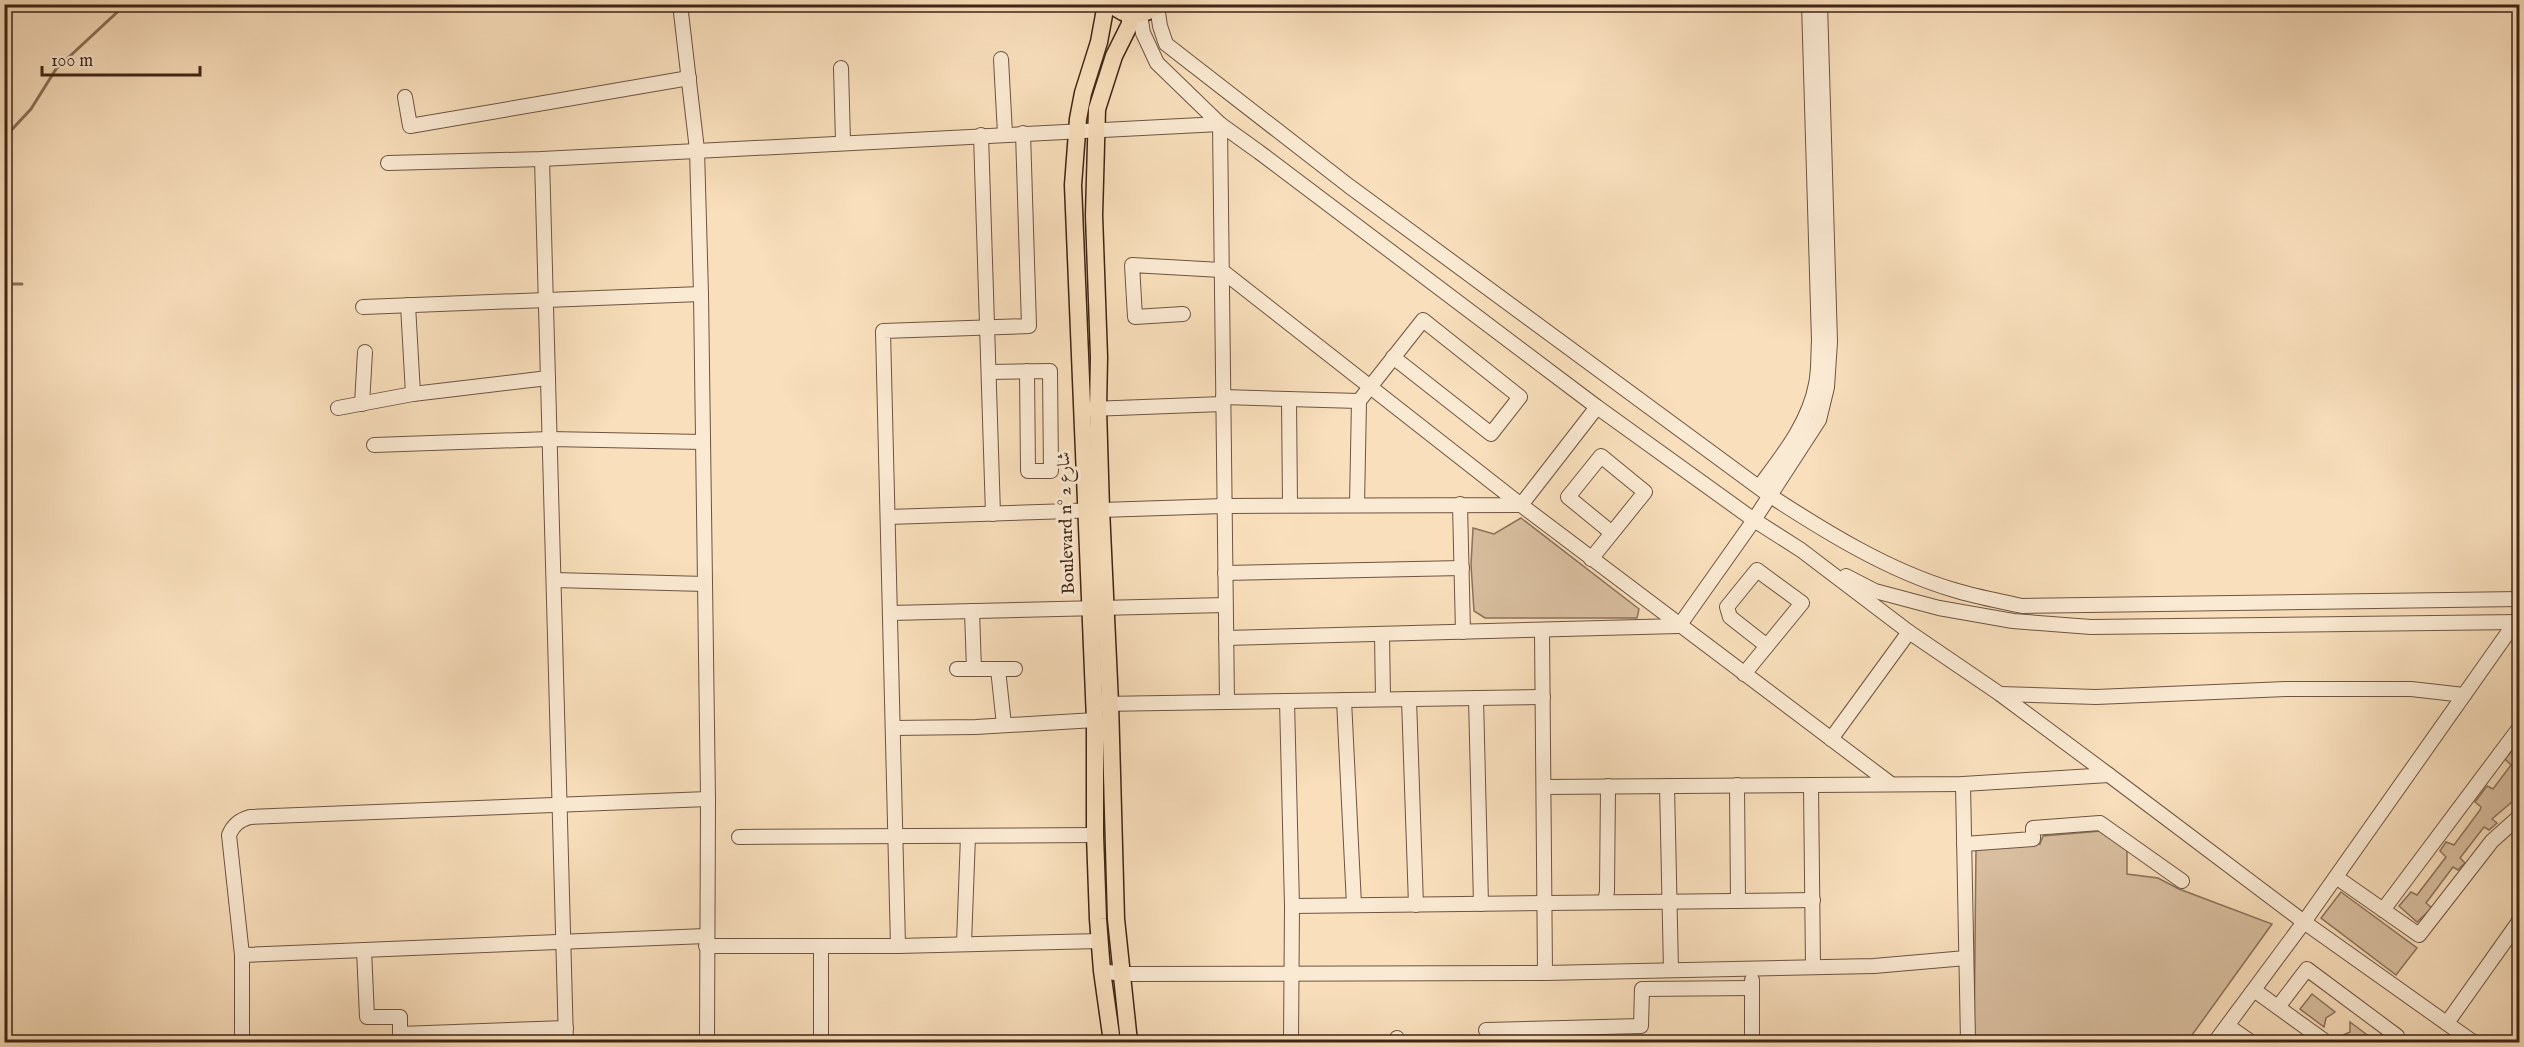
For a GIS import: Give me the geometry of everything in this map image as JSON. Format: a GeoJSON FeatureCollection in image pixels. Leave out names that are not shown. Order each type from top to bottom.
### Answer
{"type":"FeatureCollection","features":[{"type":"Feature","properties":{"kind":"main road","name":"Boulevard n° شارع 2"},"geometry":{"type":"LineString","coordinates":[[1106,4],[1099,42],[1083,93],[1076,130],[1073,185],[1090,409],[1097,608],[1099,709],[1095,835],[1102,971],[1112,1042]]}},
{"type":"Feature","properties":{"kind":"main road"},"geometry":{"type":"LineString","coordinates":[[1112,4],[1122,12],[1135,15],[1158,5]]}},
{"type":"Feature","properties":{"kind":"main road","name":"Boulevard n° شارع 2"},"geometry":{"type":"LineString","coordinates":[[1090,409],[1099,357],[1094,214],[1096,110],[1105,80],[1135,15]]}},
{"type":"Feature","properties":{"kind":"main road","name":"Boulevard n° شارع 2"},"geometry":{"type":"LineString","coordinates":[[1099,709],[1116,920],[1130,1042]]}},
{"type":"Feature","properties":{"kind":"street"},"geometry":{"type":"LineString","coordinates":[[680,4],[697,150],[701,294],[708,799],[707,1042]]}},
{"type":"Feature","properties":{"kind":"street"},"geometry":{"type":"LineString","coordinates":[[1679,626],[1754,520],[1764,491],[1806,417],[1816,384],[1819,341],[1809,4]]}},
{"type":"Feature","properties":{"kind":"street"},"geometry":{"type":"LineString","coordinates":[[1764,491],[1796,458],[1819,420],[1827,387],[1830,342],[1820,4]]}},
{"type":"Feature","properties":{"kind":"street"},"geometry":{"type":"LineString","coordinates":[[1158,5],[1160,26],[1166,44],[1349,186],[1764,491],[1810,522],[1896,568],[1954,590],[2022,606],[2520,599]]}},
{"type":"Feature","properties":{"kind":"street"},"geometry":{"type":"LineString","coordinates":[[1135,15],[1157,63],[1220,124],[1598,407],[1754,520],[1815,560],[1909,632],[2000,694],[2304,922],[2473,1042]]}},
{"type":"Feature","properties":{"kind":"street"},"geometry":{"type":"LineString","coordinates":[[1001,59],[1005,134]]}},
{"type":"Feature","properties":{"kind":"street"},"geometry":{"type":"LineString","coordinates":[[841,68],[843,142]]}},
{"type":"Feature","properties":{"kind":"street"},"geometry":{"type":"LineString","coordinates":[[405,97],[410,126],[689,78]]}},
{"type":"Feature","properties":{"kind":"street"},"geometry":{"type":"LineString","coordinates":[[388,163],[542,159],[1220,124]]}},
{"type":"Feature","properties":{"kind":"street"},"geometry":{"type":"LineString","coordinates":[[1220,124],[1227,702]]}},
{"type":"Feature","properties":{"kind":"street"},"geometry":{"type":"LineString","coordinates":[[898,946],[883,331],[1029,326],[1023,133]]}},
{"type":"Feature","properties":{"kind":"street"},"geometry":{"type":"LineString","coordinates":[[981,135],[993,514]]}},
{"type":"Feature","properties":{"kind":"street"},"geometry":{"type":"LineString","coordinates":[[542,159],[566,1042]]}},
{"type":"Feature","properties":{"kind":"street"},"geometry":{"type":"LineString","coordinates":[[1183,314],[1135,317],[1132,265],[1221,270],[1591,559],[1891,784]]}},
{"type":"Feature","properties":{"kind":"street"},"geometry":{"type":"LineString","coordinates":[[363,307],[701,294]]}},
{"type":"Feature","properties":{"kind":"street"},"geometry":{"type":"LineString","coordinates":[[408,305],[413,394]]}},
{"type":"Feature","properties":{"kind":"street"},"geometry":{"type":"LineString","coordinates":[[1357,505],[1359,401],[1393,357],[1423,320],[1520,397],[1491,434],[1393,357]]}},
{"type":"Feature","properties":{"kind":"street"},"geometry":{"type":"LineString","coordinates":[[362,404],[365,352]]}},
{"type":"Feature","properties":{"kind":"street"},"geometry":{"type":"LineString","coordinates":[[989,372],[1027,371],[1050,371],[1051,471],[1028,471],[1027,371]]}},
{"type":"Feature","properties":{"kind":"street"},"geometry":{"type":"LineString","coordinates":[[339,408],[413,394],[548,378]]}},
{"type":"Feature","properties":{"kind":"street"},"geometry":{"type":"LineString","coordinates":[[1289,399],[1290,505]]}},
{"type":"Feature","properties":{"kind":"street"},"geometry":{"type":"LineString","coordinates":[[1090,409],[1223,400],[1359,401]]}},
{"type":"Feature","properties":{"kind":"street"},"geometry":{"type":"LineString","coordinates":[[1521,505],[1598,407]]}},
{"type":"Feature","properties":{"kind":"street"},"geometry":{"type":"LineString","coordinates":[[374,445],[550,440],[703,442]]}},
{"type":"Feature","properties":{"kind":"street"},"geometry":{"type":"LineString","coordinates":[[1591,559],[1612,533],[1645,492],[1601,456],[1568,497],[1612,533]]}},
{"type":"Feature","properties":{"kind":"street"},"geometry":{"type":"LineString","coordinates":[[1460,504],[1463,632]]}},
{"type":"Feature","properties":{"kind":"street"},"geometry":{"type":"LineString","coordinates":[[888,517],[1224,506],[1521,505]]}},
{"type":"Feature","properties":{"kind":"street"},"geometry":{"type":"LineString","coordinates":[[1815,560],[1875,591],[1939,608],[2013,621],[2091,627],[2518,620]]}},
{"type":"Feature","properties":{"kind":"street"},"geometry":{"type":"LineString","coordinates":[[1225,573],[1462,568]]}},
{"type":"Feature","properties":{"kind":"street"},"geometry":{"type":"LineString","coordinates":[[1744,674],[1767,646],[1802,603],[1757,570],[1727,607],[1730,617],[1767,646]]}},
{"type":"Feature","properties":{"kind":"street"},"geometry":{"type":"LineString","coordinates":[[554,580],[705,584]]}},
{"type":"Feature","properties":{"kind":"street"},"geometry":{"type":"LineString","coordinates":[[890,613],[1226,605]]}},
{"type":"Feature","properties":{"kind":"street"},"geometry":{"type":"LineString","coordinates":[[972,611],[974,669]]}},
{"type":"Feature","properties":{"kind":"street"},"geometry":{"type":"LineString","coordinates":[[2215,1042],[2304,922],[2518,620]]}},
{"type":"Feature","properties":{"kind":"street"},"geometry":{"type":"LineString","coordinates":[[1226,638],[1679,626]]}},
{"type":"Feature","properties":{"kind":"street"},"geometry":{"type":"LineString","coordinates":[[1542,630],[1545,973]]}},
{"type":"Feature","properties":{"kind":"street"},"geometry":{"type":"LineString","coordinates":[[1831,739],[1909,632]]}},
{"type":"Feature","properties":{"kind":"street"},"geometry":{"type":"LineString","coordinates":[[1382,634],[1383,699]]}},
{"type":"Feature","properties":{"kind":"street"},"geometry":{"type":"LineString","coordinates":[[957,669],[1015,669]]}},
{"type":"Feature","properties":{"kind":"street"},"geometry":{"type":"LineString","coordinates":[[998,669],[1004,725]]}},
{"type":"Feature","properties":{"kind":"street"},"geometry":{"type":"LineString","coordinates":[[2000,694],[2096,697],[2286,689],[2411,689],[2464,695]]}},
{"type":"Feature","properties":{"kind":"street"},"geometry":{"type":"LineString","coordinates":[[893,728],[1004,725],[1099,709],[1227,702],[1543,697]]}},
{"type":"Feature","properties":{"kind":"street"},"geometry":{"type":"LineString","coordinates":[[1476,698],[1481,904]]}},
{"type":"Feature","properties":{"kind":"street"},"geometry":{"type":"LineString","coordinates":[[1409,699],[1416,905]]}},
{"type":"Feature","properties":{"kind":"street"},"geometry":{"type":"LineString","coordinates":[[1344,700],[1354,905]]}},
{"type":"Feature","properties":{"kind":"street"},"geometry":{"type":"LineString","coordinates":[[1287,701],[1292,906],[1291,1042]]}},
{"type":"Feature","properties":{"kind":"street"},"geometry":{"type":"LineString","coordinates":[[2383,910],[2520,727]]}},
{"type":"Feature","properties":{"kind":"street"},"geometry":{"type":"LineString","coordinates":[[1544,787],[1963,784],[2109,775]]}},
{"type":"Feature","properties":{"kind":"street"},"geometry":{"type":"LineString","coordinates":[[1963,784],[1968,1042]]}},
{"type":"Feature","properties":{"kind":"street"},"geometry":{"type":"LineString","coordinates":[[1737,785],[1738,901]]}},
{"type":"Feature","properties":{"kind":"street"},"geometry":{"type":"LineString","coordinates":[[1812,785],[1813,967]]}},
{"type":"Feature","properties":{"kind":"street"},"geometry":{"type":"LineString","coordinates":[[1605,902],[1608,786]]}},
{"type":"Feature","properties":{"kind":"street"},"geometry":{"type":"LineString","coordinates":[[1667,786],[1671,970]]}},
{"type":"Feature","properties":{"kind":"street"},"geometry":{"type":"LineString","coordinates":[[242,1042],[242,955],[229,835],[242,819],[708,799]]}},
{"type":"Feature","properties":{"kind":"street"},"geometry":{"type":"LineString","coordinates":[[2336,877],[2419,935],[2492,841],[2520,816]]}},
{"type":"Feature","properties":{"kind":"street"},"geometry":{"type":"LineString","coordinates":[[1964,844],[2033,839],[2033,828],[2100,823],[2182,881]]}},
{"type":"Feature","properties":{"kind":"street"},"geometry":{"type":"LineString","coordinates":[[739,837],[1095,835]]}},
{"type":"Feature","properties":{"kind":"street"},"geometry":{"type":"LineString","coordinates":[[964,943],[968,836]]}},
{"type":"Feature","properties":{"kind":"street"},"geometry":{"type":"LineString","coordinates":[[1292,906],[1813,900]]}},
{"type":"Feature","properties":{"kind":"street"},"geometry":{"type":"LineString","coordinates":[[2447,1023],[2520,920]]}},
{"type":"Feature","properties":{"kind":"street"},"geometry":{"type":"LineString","coordinates":[[242,955],[564,941],[706,941],[821,946],[1100,941]]}},
{"type":"Feature","properties":{"kind":"street"},"geometry":{"type":"LineString","coordinates":[[821,946],[821,1042]]}},
{"type":"Feature","properties":{"kind":"street"},"geometry":{"type":"LineString","coordinates":[[364,950],[367,1017],[400,1017],[400,1038],[566,1028]]}},
{"type":"Feature","properties":{"kind":"street"},"geometry":{"type":"LineString","coordinates":[[1102,971],[1122,974],[1545,973],[1874,966],[1966,958]]}},
{"type":"Feature","properties":{"kind":"street"},"geometry":{"type":"LineString","coordinates":[[1752,968],[1752,1042]]}},
{"type":"Feature","properties":{"kind":"street"},"geometry":{"type":"LineString","coordinates":[[2278,1007],[2307,969],[2397,1035],[2392,1042]]}},
{"type":"Feature","properties":{"kind":"street"},"geometry":{"type":"LineString","coordinates":[[1486,1030],[1569,1036],[1641,1026],[1642,989],[1752,988]]}},
{"type":"Feature","properties":{"kind":"street"},"geometry":{"type":"LineString","coordinates":[[2254,990],[2326,1042]]}},
{"type":"Feature","properties":{"kind":"street"},"geometry":{"type":"LineString","coordinates":[[2228,1026],[2251,1042]]}},
{"type":"Feature","properties":{"kind":"shaded area"},"geometry":{"type":"Polygon","coordinates":[[[1521,518],[1639,609],[1637,618],[1485,618],[1474,611],[1471,565],[1473,528],[1494,534],[1521,518]]]}},
{"type":"Feature","properties":{"kind":"shaded area"},"geometry":{"type":"Polygon","coordinates":[[[2519,742],[2519,796],[2492,819],[2497,823],[2489,830],[2484,827],[2460,858],[2465,863],[2458,870],[2453,867],[2426,903],[2432,908],[2417,922],[2399,906],[2411,892],[2417,895],[2446,857],[2440,851],[2446,842],[2454,845],[2480,810],[2481,807],[2475,802],[2487,786],[2493,789],[2511,765],[2505,759],[2519,742]]]}},
{"type":"Feature","properties":{"kind":"shaded area"},"geometry":{"type":"Polygon","coordinates":[[[2101,831],[2127,847],[2127,874],[2158,878],[2179,889],[2272,924],[2187,1042],[1974,1042],[1976,848],[2040,844],[2043,836],[2101,831]]]}},
{"type":"Feature","properties":{"kind":"shaded area"},"geometry":{"type":"Polygon","coordinates":[[[2341,892],[2417,948],[2396,975],[2321,918],[2341,892]]]}},
{"type":"Feature","properties":{"kind":"shaded area"},"geometry":{"type":"Polygon","coordinates":[[[2312,994],[2335,1012],[2326,1018],[2324,1027],[2300,1009],[2312,994]]]}},
{"type":"Feature","properties":{"kind":"shaded area"},"geometry":{"type":"Polygon","coordinates":[[[2350,1022],[2374,1040],[2372,1042],[2346,1042],[2339,1037],[2350,1032],[2350,1022]]]}},
{"type":"Feature","properties":{"kind":"waterway"},"geometry":{"type":"LineString","coordinates":[[4,138],[31,109],[56,69],[126,4]]}},
{"type":"Feature","properties":{"kind":"waterway"},"geometry":{"type":"LineString","coordinates":[[4,284],[22,284]]}}]}
